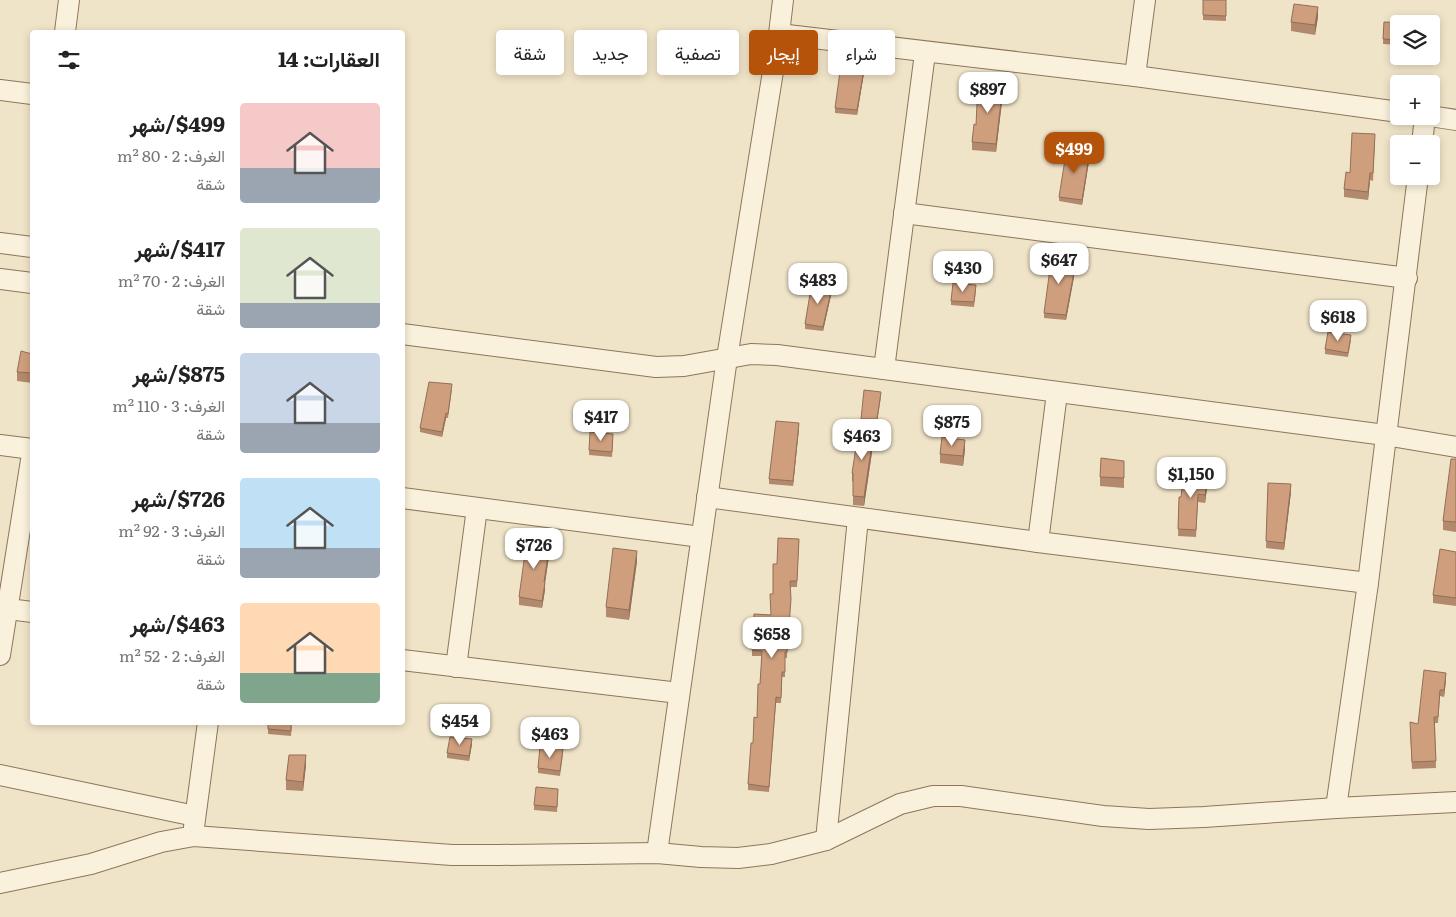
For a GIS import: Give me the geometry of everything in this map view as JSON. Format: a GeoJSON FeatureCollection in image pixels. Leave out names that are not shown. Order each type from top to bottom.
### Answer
{"type":"FeatureCollection","features":[{"type":"Feature","properties":{"kind":"street"},"geometry":{"type":"LineString","coordinates":[[65,30],[69,0]]}},
{"type":"Feature","properties":{"kind":"street"},"geometry":{"type":"LineString","coordinates":[[779,30],[783,0]]}},
{"type":"Feature","properties":{"kind":"street"},"geometry":{"type":"LineString","coordinates":[[1135,76],[1145,0]]}},
{"type":"Feature","properties":{"kind":"street"},"geometry":{"type":"LineString","coordinates":[[818,39],[1135,76],[1390,111]]}},
{"type":"Feature","properties":{"kind":"street"},"geometry":{"type":"LineString","coordinates":[[884,369],[925,53]]}},
{"type":"Feature","properties":{"kind":"street"},"geometry":{"type":"LineString","coordinates":[[657,853],[727,358],[772,75]]}},
{"type":"Feature","properties":{"kind":"street"},"geometry":{"type":"LineString","coordinates":[[0,90],[30,94]]}},
{"type":"Feature","properties":{"kind":"street"},"geometry":{"type":"LineString","coordinates":[[1440,118],[1456,120]]}},
{"type":"Feature","properties":{"kind":"street"},"geometry":{"type":"LineString","coordinates":[[1336,808],[1368,583],[1417,185]]}},
{"type":"Feature","properties":{"kind":"street"},"geometry":{"type":"LineString","coordinates":[[904,213],[1407,278]]}},
{"type":"Feature","properties":{"kind":"street"},"geometry":{"type":"LineString","coordinates":[[0,243],[30,247]]}},
{"type":"Feature","properties":{"kind":"street"},"geometry":{"type":"LineString","coordinates":[[0,278],[30,283]]}},
{"type":"Feature","properties":{"kind":"street"},"geometry":{"type":"LineString","coordinates":[[405,334],[656,367],[684,366],[752,354],[777,355],[1385,435],[1456,447]]}},
{"type":"Feature","properties":{"kind":"street"},"geometry":{"type":"LineString","coordinates":[[1038,542],[1057,393]]}},
{"type":"Feature","properties":{"kind":"street"},"geometry":{"type":"LineString","coordinates":[[0,445],[30,449]]}},
{"type":"Feature","properties":{"kind":"street"},"geometry":{"type":"LineString","coordinates":[[0,655],[4,608],[30,465]]}},
{"type":"Feature","properties":{"kind":"street"},"geometry":{"type":"LineString","coordinates":[[707,497],[1038,542],[1368,583]]}},
{"type":"Feature","properties":{"kind":"street"},"geometry":{"type":"LineString","coordinates":[[405,498],[701,537]]}},
{"type":"Feature","properties":{"kind":"street"},"geometry":{"type":"LineString","coordinates":[[456,667],[477,508]]}},
{"type":"Feature","properties":{"kind":"street"},"geometry":{"type":"LineString","coordinates":[[826,840],[858,518]]}},
{"type":"Feature","properties":{"kind":"street"},"geometry":{"type":"LineString","coordinates":[[4,608],[30,612]]}},
{"type":"Feature","properties":{"kind":"street"},"geometry":{"type":"LineString","coordinates":[[405,660],[679,693]]}},
{"type":"Feature","properties":{"kind":"street"},"geometry":{"type":"LineString","coordinates":[[194,836],[208,725]]}},
{"type":"Feature","properties":{"kind":"street"},"geometry":{"type":"LineString","coordinates":[[0,775],[195,816]]}},
{"type":"Feature","properties":{"kind":"street"},"geometry":{"type":"LineString","coordinates":[[0,883],[91,864],[161,842],[194,836],[499,856],[657,853],[738,858],[771,854],[826,840],[900,804],[933,796],[961,796],[1103,816],[1149,819],[1204,818],[1336,808],[1456,802]]}},
{"type":"Feature","properties":{"kind":"building"},"geometry":{"type":"Polygon","coordinates":[[[1203,0],[1226,0],[1226,16],[1203,15],[1203,0]]]}},
{"type":"Feature","properties":{"kind":"building"},"geometry":{"type":"Polygon","coordinates":[[[1294,4],[1318,7],[1315,25],[1291,22],[1294,4]]]}},
{"type":"Feature","properties":{"kind":"building"},"geometry":{"type":"Polygon","coordinates":[[[1384,22],[1390,22],[1390,39],[1383,39],[1384,22]]]}},
{"type":"Feature","properties":{"kind":"building"},"geometry":{"type":"Polygon","coordinates":[[[840,75],[863,75],[857,110],[835,108],[840,75]]]}},
{"type":"Feature","properties":{"kind":"building"},"geometry":{"type":"Polygon","coordinates":[[[978,84],[1003,85],[996,144],[972,142],[974,124],[976,125],[978,84]]]}},
{"type":"Feature","properties":{"kind":"building"},"geometry":{"type":"Polygon","coordinates":[[[1352,133],[1375,134],[1373,173],[1370,173],[1368,192],[1344,189],[1346,172],[1350,173],[1352,133]]]}},
{"type":"Feature","properties":{"kind":"building"},"geometry":{"type":"Polygon","coordinates":[[[1067,147],[1090,150],[1082,200],[1059,197],[1067,147]]]}},
{"type":"Feature","properties":{"kind":"building"},"geometry":{"type":"Polygon","coordinates":[[[1052,254],[1075,258],[1066,315],[1044,313],[1052,254]]]}},
{"type":"Feature","properties":{"kind":"building"},"geometry":{"type":"Polygon","coordinates":[[[812,282],[832,287],[823,327],[805,324],[812,282]]]}},
{"type":"Feature","properties":{"kind":"building"},"geometry":{"type":"Polygon","coordinates":[[[953,283],[976,285],[974,302],[951,301],[953,283]]]}},
{"type":"Feature","properties":{"kind":"building"},"geometry":{"type":"Polygon","coordinates":[[[1328,332],[1351,335],[1348,353],[1325,349],[1328,332]]]}},
{"type":"Feature","properties":{"kind":"building"},"geometry":{"type":"Polygon","coordinates":[[[21,351],[30,353],[30,373],[17,372],[21,351]]]}},
{"type":"Feature","properties":{"kind":"building"},"geometry":{"type":"Polygon","coordinates":[[[429,382],[452,384],[448,414],[446,413],[442,432],[420,428],[429,382]]]}},
{"type":"Feature","properties":{"kind":"building"},"geometry":{"type":"Polygon","coordinates":[[[864,390],[881,392],[877,419],[861,419],[864,390]]]}},
{"type":"Feature","properties":{"kind":"building"},"geometry":{"type":"Polygon","coordinates":[[[776,421],[799,423],[793,481],[769,479],[776,421]]]}},
{"type":"Feature","properties":{"kind":"building"},"geometry":{"type":"Polygon","coordinates":[[[859,428],[874,430],[864,497],[853,496],[852,473],[859,428]]]}},
{"type":"Feature","properties":{"kind":"building"},"geometry":{"type":"Polygon","coordinates":[[[590,432],[613,434],[612,452],[589,450],[590,432]]]}},
{"type":"Feature","properties":{"kind":"building"},"geometry":{"type":"Polygon","coordinates":[[[942,437],[965,440],[963,456],[940,454],[942,437]]]}},
{"type":"Feature","properties":{"kind":"building"},"geometry":{"type":"Polygon","coordinates":[[[1101,458],[1124,461],[1124,478],[1100,477],[1101,458]]]}},
{"type":"Feature","properties":{"kind":"building"},"geometry":{"type":"Polygon","coordinates":[[[1451,459],[1456,459],[1456,522],[1443,521],[1451,459]]]}},
{"type":"Feature","properties":{"kind":"building"},"geometry":{"type":"Polygon","coordinates":[[[1184,471],[1208,474],[1205,495],[1198,494],[1196,530],[1178,529],[1179,497],[1181,497],[1184,471]]]}},
{"type":"Feature","properties":{"kind":"building"},"geometry":{"type":"Polygon","coordinates":[[[1268,483],[1291,484],[1284,543],[1266,541],[1268,483]]]}},
{"type":"Feature","properties":{"kind":"building"},"geometry":{"type":"Polygon","coordinates":[[[778,538],[799,539],[797,581],[790,581],[791,599],[787,652],[785,652],[785,672],[782,672],[781,698],[776,697],[769,787],[748,784],[754,717],[757,718],[758,684],[760,684],[762,651],[752,650],[754,614],[771,615],[770,594],[773,594],[773,564],[777,564],[778,538]]]}},
{"type":"Feature","properties":{"kind":"building"},"geometry":{"type":"Polygon","coordinates":[[[527,539],[550,542],[542,601],[519,597],[527,539]]]}},
{"type":"Feature","properties":{"kind":"building"},"geometry":{"type":"Polygon","coordinates":[[[613,548],[637,551],[629,610],[606,607],[613,548]]]}},
{"type":"Feature","properties":{"kind":"building"},"geometry":{"type":"Polygon","coordinates":[[[1440,549],[1456,552],[1456,598],[1433,595],[1440,549]]]}},
{"type":"Feature","properties":{"kind":"building"},"geometry":{"type":"Polygon","coordinates":[[[1424,670],[1446,673],[1444,690],[1440,690],[1438,717],[1434,717],[1436,761],[1412,762],[1410,722],[1418,724],[1424,670]]]}},
{"type":"Feature","properties":{"kind":"building"},"geometry":{"type":"Polygon","coordinates":[[[268,725],[291,725],[291,731],[268,729],[268,725]]]}},
{"type":"Feature","properties":{"kind":"building"},"geometry":{"type":"Polygon","coordinates":[[[450,737],[472,739],[469,756],[447,753],[450,737]]]}},
{"type":"Feature","properties":{"kind":"building"},"geometry":{"type":"Polygon","coordinates":[[[540,747],[563,749],[560,771],[538,768],[540,747]]]}},
{"type":"Feature","properties":{"kind":"building"},"geometry":{"type":"Polygon","coordinates":[[[289,755],[306,755],[303,782],[286,780],[289,755]]]}},
{"type":"Feature","properties":{"kind":"building"},"geometry":{"type":"Polygon","coordinates":[[[536,787],[558,789],[557,807],[534,805],[536,787]]]}}]}
